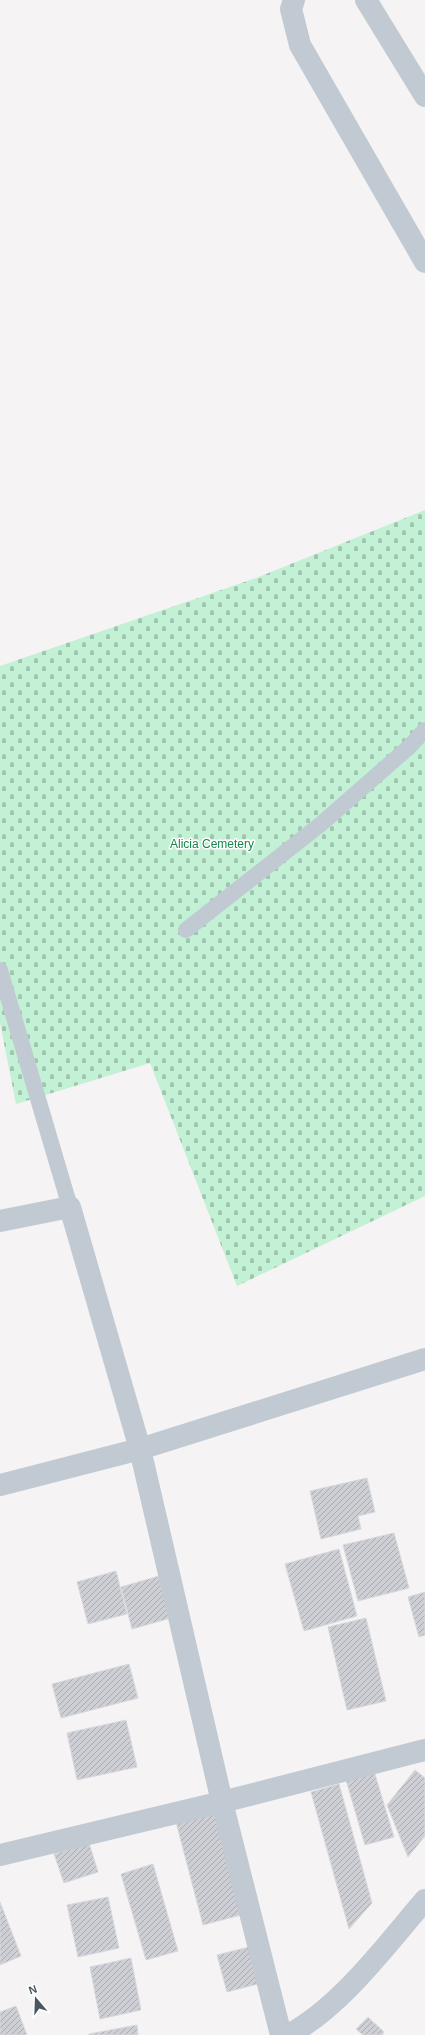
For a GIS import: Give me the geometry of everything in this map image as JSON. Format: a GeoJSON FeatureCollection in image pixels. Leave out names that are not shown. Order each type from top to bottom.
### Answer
{"type":"FeatureCollection","features":[{"type":"Feature","properties":{"kind":"street"},"geometry":{"type":"LineString","coordinates":[[294,0],[291,9],[300,45],[425,262]]}},
{"type":"Feature","properties":{"kind":"street"},"geometry":{"type":"LineString","coordinates":[[366,0],[425,96]]}},
{"type":"Feature","properties":{"kind":"street"},"geometry":{"type":"LineString","coordinates":[[0,1221],[70,1206],[140,1449],[222,1802],[281,2035]]}},
{"type":"Feature","properties":{"kind":"street"},"geometry":{"type":"LineString","coordinates":[[0,1485],[140,1449],[425,1359]]}},
{"type":"Feature","properties":{"kind":"street"},"geometry":{"type":"LineString","coordinates":[[0,1855],[222,1802],[425,1750]]}},
{"type":"Feature","properties":{"kind":"street"},"geometry":{"type":"LineString","coordinates":[[288,2035],[308,2024],[340,1996],[425,1900]]}},
{"type":"Feature","properties":{"kind":"lane"},"geometry":{"type":"LineString","coordinates":[[186,930],[321,824],[409,747],[425,730]]}},
{"type":"Feature","properties":{"kind":"lane"},"geometry":{"type":"LineString","coordinates":[[0,970],[70,1206]]}},
{"type":"Feature","properties":{"kind":"green space","name":"Alicia Cemetery"},"geometry":{"type":"Polygon","coordinates":[[[425,510],[425,1196],[237,1286],[150,1063],[16,1104],[0,1023],[0,666],[256,578],[425,510]]]}},
{"type":"Feature","properties":{"kind":"building"},"geometry":{"type":"Polygon","coordinates":[[[367,1478],[375,1512],[358,1516],[361,1529],[321,1539],[310,1491],[367,1478]]]}},
{"type":"Feature","properties":{"kind":"building"},"geometry":{"type":"Polygon","coordinates":[[[394,1533],[409,1588],[358,1601],[343,1545],[394,1533]]]}},
{"type":"Feature","properties":{"kind":"building"},"geometry":{"type":"Polygon","coordinates":[[[339,1549],[357,1616],[304,1631],[285,1564],[339,1549]]]}},
{"type":"Feature","properties":{"kind":"building"},"geometry":{"type":"Polygon","coordinates":[[[116,1571],[127,1614],[88,1624],[77,1582],[116,1571]]]}},
{"type":"Feature","properties":{"kind":"building"},"geometry":{"type":"Polygon","coordinates":[[[159,1576],[171,1618],[132,1629],[121,1587],[159,1576]]]}},
{"type":"Feature","properties":{"kind":"building"},"geometry":{"type":"Polygon","coordinates":[[[425,1592],[425,1635],[419,1637],[408,1597],[425,1592]]]}},
{"type":"Feature","properties":{"kind":"building"},"geometry":{"type":"Polygon","coordinates":[[[366,1618],[386,1701],[347,1710],[328,1627],[366,1618]]]}},
{"type":"Feature","properties":{"kind":"building"},"geometry":{"type":"Polygon","coordinates":[[[129,1664],[138,1698],[61,1718],[52,1684],[129,1664]]]}},
{"type":"Feature","properties":{"kind":"building"},"geometry":{"type":"Polygon","coordinates":[[[126,1720],[137,1767],[77,1780],[67,1733],[126,1720]]]}},
{"type":"Feature","properties":{"kind":"building"},"geometry":{"type":"Polygon","coordinates":[[[415,1770],[425,1778],[425,1836],[408,1857],[387,1805],[415,1770]]]}},
{"type":"Feature","properties":{"kind":"building"},"geometry":{"type":"Polygon","coordinates":[[[374,1771],[394,1837],[365,1845],[346,1780],[374,1771]]]}},
{"type":"Feature","properties":{"kind":"building"},"geometry":{"type":"Polygon","coordinates":[[[339,1784],[372,1903],[349,1929],[311,1792],[339,1784]]]}},
{"type":"Feature","properties":{"kind":"building"},"geometry":{"type":"Polygon","coordinates":[[[217,1810],[245,1914],[203,1925],[176,1822],[217,1810]]]}},
{"type":"Feature","properties":{"kind":"building"},"geometry":{"type":"Polygon","coordinates":[[[89,1843],[98,1872],[64,1883],[54,1854],[89,1843]]]}},
{"type":"Feature","properties":{"kind":"building"},"geometry":{"type":"Polygon","coordinates":[[[153,1864],[178,1951],[146,1960],[121,1874],[153,1864]]]}},
{"type":"Feature","properties":{"kind":"building"},"geometry":{"type":"Polygon","coordinates":[[[108,1897],[119,1948],[78,1957],[67,1905],[108,1897]]]}},
{"type":"Feature","properties":{"kind":"building"},"geometry":{"type":"Polygon","coordinates":[[[0,1902],[21,1956],[0,1965],[0,1902]]]}},
{"type":"Feature","properties":{"kind":"building"},"geometry":{"type":"Polygon","coordinates":[[[249,1947],[258,1984],[227,1992],[217,1955],[249,1947]]]}},
{"type":"Feature","properties":{"kind":"building"},"geometry":{"type":"Polygon","coordinates":[[[131,1958],[141,2010],[100,2019],[90,1967],[131,1958]]]}},
{"type":"Feature","properties":{"kind":"building"},"geometry":{"type":"Polygon","coordinates":[[[16,2006],[27,2035],[0,2035],[0,2012],[16,2006]]]}},
{"type":"Feature","properties":{"kind":"building"},"geometry":{"type":"Polygon","coordinates":[[[368,2017],[384,2032],[382,2035],[363,2035],[356,2029],[368,2017]]]}},
{"type":"Feature","properties":{"kind":"building"},"geometry":{"type":"Polygon","coordinates":[[[137,2025],[138,2035],[89,2035],[89,2034],[137,2025]]]}}]}
